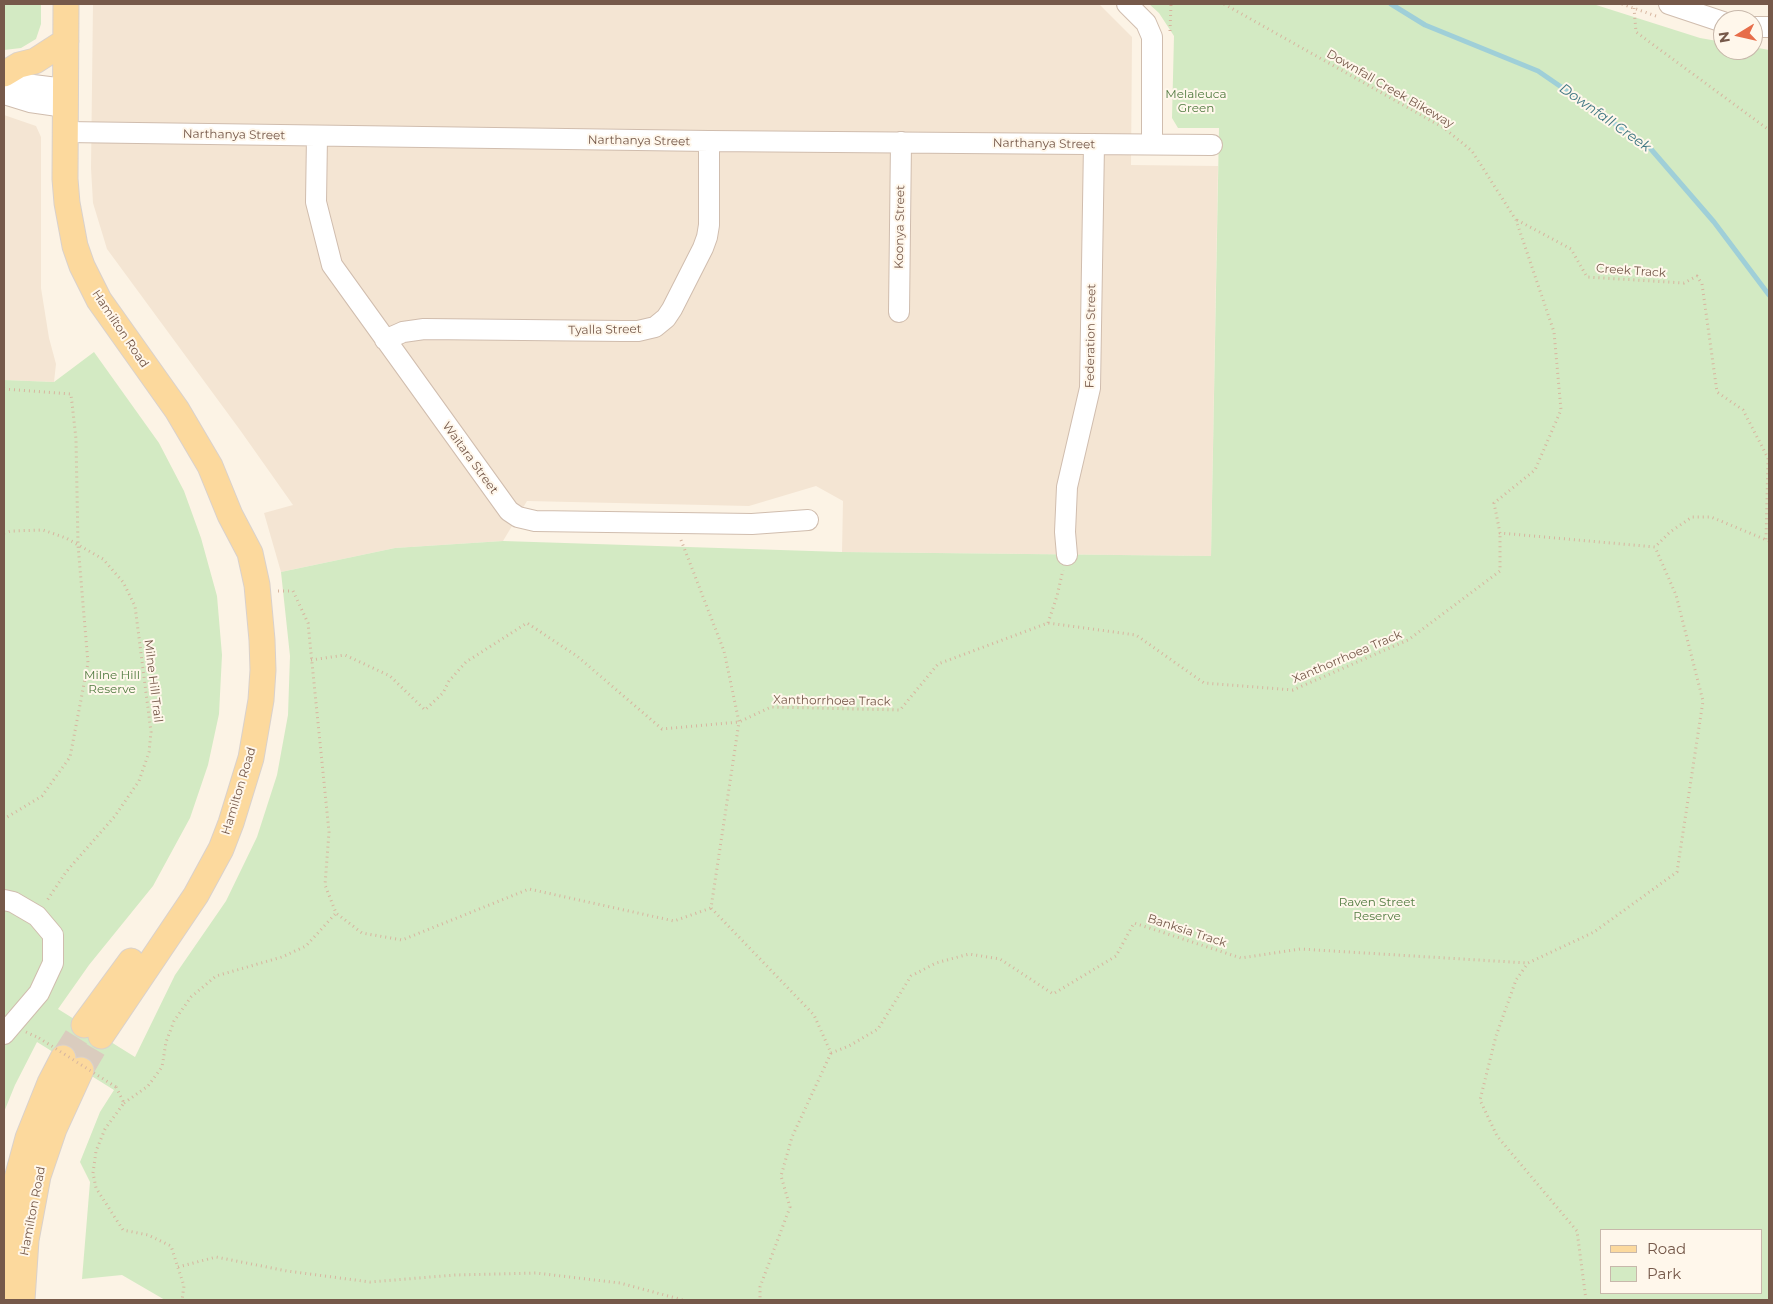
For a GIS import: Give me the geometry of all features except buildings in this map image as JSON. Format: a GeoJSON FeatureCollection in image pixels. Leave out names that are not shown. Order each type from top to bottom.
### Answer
{"type":"FeatureCollection","features":[{"type":"Feature","properties":{"kind":"main road","name":"Hamilton Road"},"geometry":{"type":"LineString","coordinates":[[66,4],[67,203],[75,246],[90,283],[109,317],[188,426],[210,466],[230,515],[250,552],[260,612],[263,670],[257,726],[251,758],[221,849],[196,895],[92,1031]]}},
{"type":"Feature","properties":{"kind":"main road"},"geometry":{"type":"LineString","coordinates":[[4,74],[19,65],[36,61],[66,42]]}},
{"type":"Feature","properties":{"kind":"main road","name":"Hamilton Road"},"geometry":{"type":"LineString","coordinates":[[6,1300],[5,1254],[28,1138],[50,1083],[72,1064]]}},
{"type":"Feature","properties":{"kind":"main road","name":"Hamilton Road"},"geometry":{"type":"LineString","coordinates":[[16,1198],[23,1268],[22,1300]]}},
{"type":"Feature","properties":{"kind":"street"},"geometry":{"type":"LineString","coordinates":[[1127,4],[1146,22],[1152,37],[1152,144]]}},
{"type":"Feature","properties":{"kind":"street"},"geometry":{"type":"LineString","coordinates":[[1669,4],[1713,19]]}},
{"type":"Feature","properties":{"kind":"street"},"geometry":{"type":"LineString","coordinates":[[4,78],[65,98]]}},
{"type":"Feature","properties":{"kind":"street"},"geometry":{"type":"LineString","coordinates":[[4,94],[30,102],[65,98]]}},
{"type":"Feature","properties":{"kind":"street","name":"Narthanya Street"},"geometry":{"type":"LineString","coordinates":[[66,132],[709,141],[1212,145]]}},
{"type":"Feature","properties":{"kind":"street","name":"Waitara Street"},"geometry":{"type":"LineString","coordinates":[[317,136],[316,202],[330,257],[336,272],[503,504],[518,517],[535,520],[752,524],[808,520]]}},
{"type":"Feature","properties":{"kind":"street","name":"Tyalla Street"},"geometry":{"type":"LineString","coordinates":[[385,340],[403,332],[424,328],[623,331],[647,330],[655,327],[666,318],[672,309],[707,237],[709,226],[709,141]]}},
{"type":"Feature","properties":{"kind":"street","name":"Koonya Street"},"geometry":{"type":"LineString","coordinates":[[899,312],[901,142]]}},
{"type":"Feature","properties":{"kind":"street","name":"Federation Street"},"geometry":{"type":"LineString","coordinates":[[1067,555],[1065,532],[1067,487],[1090,388],[1094,144]]}},
{"type":"Feature","properties":{"kind":"street"},"geometry":{"type":"LineString","coordinates":[[4,900],[13,902],[37,916],[53,935],[53,963],[38,994],[4,1034]]}},
{"type":"Feature","properties":{"kind":"path","name":"Downfall Creek Bikeway"},"geometry":{"type":"LineString","coordinates":[[1224,4],[1444,128],[1472,151],[1516,220],[1554,332],[1561,410],[1535,470],[1494,503],[1500,533]]}},
{"type":"Feature","properties":{"kind":"path"},"geometry":{"type":"LineString","coordinates":[[1635,10],[1636,32],[1769,130]]}},
{"type":"Feature","properties":{"kind":"path","name":"Creek Track"},"geometry":{"type":"LineString","coordinates":[[1516,220],[1572,249],[1587,277],[1684,283],[1697,276],[1702,284],[1717,392],[1743,410],[1768,458],[1768,541]]}},
{"type":"Feature","properties":{"kind":"path"},"geometry":{"type":"LineString","coordinates":[[4,389],[71,394],[76,439],[78,545],[88,663],[70,757],[42,796],[4,819]]}},
{"type":"Feature","properties":{"kind":"path"},"geometry":{"type":"LineString","coordinates":[[1500,533],[1654,547],[1670,532],[1692,517],[1712,517],[1768,541]]}},
{"type":"Feature","properties":{"kind":"path"},"geometry":{"type":"LineString","coordinates":[[674,522],[724,651],[739,722],[710,908]]}},
{"type":"Feature","properties":{"kind":"path","name":"Milne Hill Trail"},"geometry":{"type":"LineString","coordinates":[[4,533],[43,530],[66,538],[103,560],[122,582],[135,606],[151,732],[149,752],[139,781],[115,816],[66,872],[37,916]]}},
{"type":"Feature","properties":{"kind":"path","name":"Xanthorrhoea Track"},"geometry":{"type":"LineString","coordinates":[[739,722],[771,707],[900,710],[938,664],[1048,622],[1136,635],[1204,683],[1293,690],[1408,640],[1500,571],[1500,533]]}},
{"type":"Feature","properties":{"kind":"path"},"geometry":{"type":"LineString","coordinates":[[1586,1300],[1577,1231],[1497,1136],[1480,1100],[1496,1036],[1516,980],[1528,963],[1594,932],[1677,872],[1704,701],[1676,595],[1654,547]]}},
{"type":"Feature","properties":{"kind":"path"},"geometry":{"type":"LineString","coordinates":[[1048,622],[1057,596],[1067,555]]}},
{"type":"Feature","properties":{"kind":"path"},"geometry":{"type":"LineString","coordinates":[[277,591],[293,591],[308,623],[329,832],[324,885],[336,913],[362,933],[402,940],[529,889],[674,920],[710,908]]}},
{"type":"Feature","properties":{"kind":"path"},"geometry":{"type":"LineString","coordinates":[[311,660],[345,655],[390,676],[425,710],[444,693],[448,681],[466,662],[527,623],[578,656],[662,729],[739,722]]}},
{"type":"Feature","properties":{"kind":"path"},"geometry":{"type":"LineString","coordinates":[[710,908],[814,1015],[830,1053],[792,1138],[781,1176],[790,1207],[760,1287],[760,1300]]}},
{"type":"Feature","properties":{"kind":"path"},"geometry":{"type":"LineString","coordinates":[[182,1300],[184,1286],[171,1246],[148,1235],[123,1230],[96,1188],[93,1173],[96,1151],[105,1130],[124,1103],[148,1086],[162,1067],[166,1042],[174,1021],[191,997],[216,976],[282,957],[306,946],[336,913]]}},
{"type":"Feature","properties":{"kind":"path","name":"Banksia Track"},"geometry":{"type":"LineString","coordinates":[[830,1053],[849,1046],[878,1029],[910,976],[936,963],[969,954],[1000,960],[1053,994],[1116,956],[1134,923],[1241,958],[1300,949],[1528,963]]}},
{"type":"Feature","properties":{"kind":"path"},"geometry":{"type":"LineString","coordinates":[[39,1038],[116,1087],[124,1103]]}},
{"type":"Feature","properties":{"kind":"path"},"geometry":{"type":"LineString","coordinates":[[178,1267],[216,1256],[287,1271],[370,1282],[455,1275],[536,1273],[620,1283],[683,1300]]}},
{"type":"Feature","properties":{"kind":"shaded area"},"geometry":{"type":"Polygon","coordinates":[[[93,4],[1099,4],[1132,37],[1131,165],[1218,166],[1211,556],[842,552],[843,501],[816,486],[749,506],[527,501],[503,541],[395,548],[281,572],[264,513],[293,505],[107,249],[93,203],[91,168],[93,4]]]}},
{"type":"Feature","properties":{"kind":"shaded area"},"geometry":{"type":"Polygon","coordinates":[[[4,115],[36,126],[41,137],[41,288],[49,338],[56,364],[54,382],[4,380],[4,115]]]}},
{"type":"Feature","properties":{"kind":"green space"},"geometry":{"type":"Polygon","coordinates":[[[4,4],[41,4],[41,24],[36,39],[21,48],[4,50],[4,4]]]}},
{"type":"Feature","properties":{"kind":"green space","name":"Raven Street Reserve"},"geometry":{"type":"Polygon","coordinates":[[[1149,4],[1593,4],[1700,38],[1713,40],[1713,60],[1763,60],[1763,49],[1769,50],[1769,1300],[165,1300],[122,1275],[82,1279],[90,1182],[80,1162],[100,1112],[114,1090],[37,1042],[15,1085],[4,1112],[4,380],[54,382],[94,352],[159,443],[184,491],[201,538],[217,596],[222,655],[219,714],[208,765],[190,818],[153,886],[89,965],[58,1009],[135,1057],[175,975],[226,901],[257,837],[277,775],[288,715],[290,656],[281,572],[395,548],[503,541],[842,552],[1211,556],[1219,128],[1178,128],[1172,118],[1174,36],[1159,13],[1149,4]]]}},
{"type":"Feature","properties":{"kind":"waterway","name":"Downfall Creek"},"geometry":{"type":"LineString","coordinates":[[1391,4],[1425,25],[1538,71],[1650,148],[1714,222],[1769,295]]}},
{"type":"Feature","properties":{"kind":"tunnel"},"geometry":{"type":"LineString","coordinates":[[63,1058],[84,1025]]}},
{"type":"Feature","properties":{"kind":"tunnel"},"geometry":{"type":"LineString","coordinates":[[81,1070],[101,1036]]}},
{"type":"Feature","properties":{"kind":"park label","name":"Melaleuca Green"},"geometry":{"type":"Point","coordinates":[1196,101]}},
{"type":"Feature","properties":{"kind":"park label","name":"Milne Hill Reserve"},"geometry":{"type":"Point","coordinates":[112,682]}}]}
